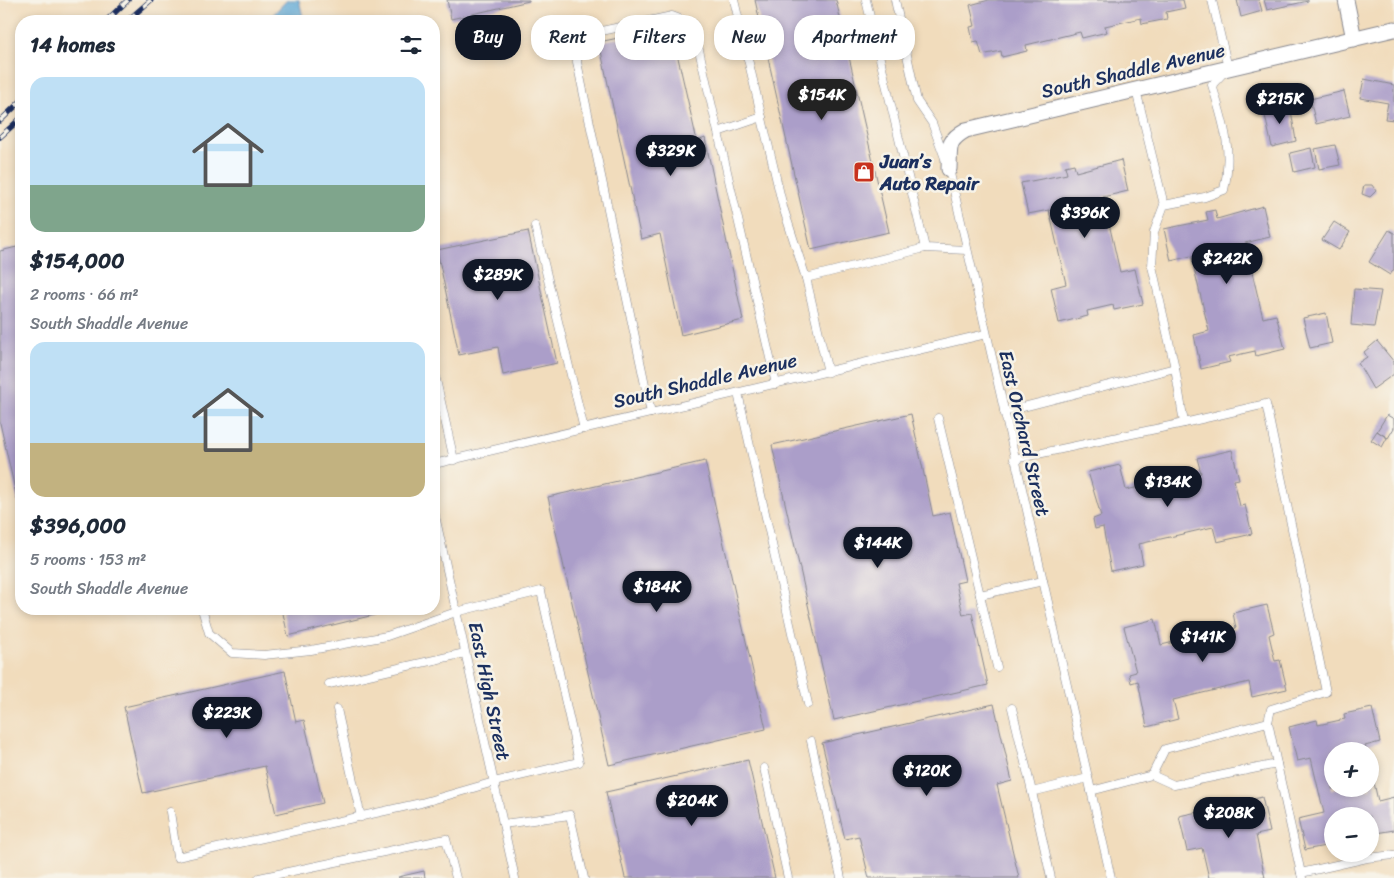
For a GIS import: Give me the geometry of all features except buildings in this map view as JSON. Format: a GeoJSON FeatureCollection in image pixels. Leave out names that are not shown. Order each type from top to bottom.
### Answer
{"type":"FeatureCollection","features":[{"type":"Feature","properties":{"kind":"street"},"geometry":{"type":"LineString","coordinates":[[1346,0],[1354,39]]}},
{"type":"Feature","properties":{"kind":"street","name":"South Shaddle Avenue"},"geometry":{"type":"LineString","coordinates":[[950,169],[950,143],[953,137],[966,130],[1394,30]]}},
{"type":"Feature","properties":{"kind":"lane"},"geometry":{"type":"LineString","coordinates":[[734,0],[783,207],[806,278],[828,372]]}},
{"type":"Feature","properties":{"kind":"lane"},"geometry":{"type":"LineString","coordinates":[[866,0],[925,248]]}},
{"type":"Feature","properties":{"kind":"lane","name":"East Orchard Street"},"geometry":{"type":"LineString","coordinates":[[896,0],[918,101],[932,124],[950,169],[1110,878]]}},
{"type":"Feature","properties":{"kind":"lane"},"geometry":{"type":"LineString","coordinates":[[1164,205],[1204,197],[1224,190],[1229,168],[1227,138],[1212,85],[1228,68],[1212,0]]}},
{"type":"Feature","properties":{"kind":"lane"},"geometry":{"type":"LineString","coordinates":[[651,413],[577,62],[578,36],[672,16],[693,24],[776,384]]}},
{"type":"Feature","properties":{"kind":"lane"},"geometry":{"type":"LineString","coordinates":[[1136,90],[1164,205],[1154,232],[1152,266],[1176,368],[1184,423]]}},
{"type":"Feature","properties":{"kind":"lane"},"geometry":{"type":"LineString","coordinates":[[718,132],[762,117]]}},
{"type":"Feature","properties":{"kind":"lane"},"geometry":{"type":"LineString","coordinates":[[535,226],[584,429]]}},
{"type":"Feature","properties":{"kind":"lane"},"geometry":{"type":"LineString","coordinates":[[806,278],[925,248],[967,250]]}},
{"type":"Feature","properties":{"kind":"lane","name":"South Shaddle Avenue"},"geometry":{"type":"LineString","coordinates":[[440,463],[986,334]]}},
{"type":"Feature","properties":{"kind":"lane"},"geometry":{"type":"LineString","coordinates":[[1004,412],[1176,368]]}},
{"type":"Feature","properties":{"kind":"lane"},"geometry":{"type":"LineString","coordinates":[[738,393],[808,704]]}},
{"type":"Feature","properties":{"kind":"lane"},"geometry":{"type":"LineString","coordinates":[[440,398],[454,460]]}},
{"type":"Feature","properties":{"kind":"lane"},"geometry":{"type":"LineString","coordinates":[[1014,459],[1266,404],[1326,692],[1271,708],[1268,722],[1301,876],[1367,858],[1394,855]]}},
{"type":"Feature","properties":{"kind":"lane"},"geometry":{"type":"LineString","coordinates":[[938,418],[997,667]]}},
{"type":"Feature","properties":{"kind":"lane","name":"East High Street"},"geometry":{"type":"LineString","coordinates":[[440,539],[515,878]]}},
{"type":"Feature","properties":{"kind":"lane"},"geometry":{"type":"LineString","coordinates":[[980,595],[1042,582]]}},
{"type":"Feature","properties":{"kind":"lane"},"geometry":{"type":"LineString","coordinates":[[170,812],[177,857],[421,803],[494,782],[579,762],[541,591],[456,612],[387,636],[311,650],[264,655],[232,653],[209,633],[204,615]]}},
{"type":"Feature","properties":{"kind":"lane"},"geometry":{"type":"LineString","coordinates":[[329,684],[465,653]]}},
{"type":"Feature","properties":{"kind":"lane"},"geometry":{"type":"LineString","coordinates":[[1012,708],[1051,878]]}},
{"type":"Feature","properties":{"kind":"lane"},"geometry":{"type":"LineString","coordinates":[[337,709],[361,817]]}},
{"type":"Feature","properties":{"kind":"lane"},"geometry":{"type":"LineString","coordinates":[[1152,775],[1165,749],[1268,722]]}},
{"type":"Feature","properties":{"kind":"lane"},"geometry":{"type":"LineString","coordinates":[[811,741],[842,878]]}},
{"type":"Feature","properties":{"kind":"lane"},"geometry":{"type":"LineString","coordinates":[[1091,791],[1152,775],[1174,784],[1277,764]]}},
{"type":"Feature","properties":{"kind":"lane"},"geometry":{"type":"LineString","coordinates":[[764,768],[788,878]]}},
{"type":"Feature","properties":{"kind":"lane"},"geometry":{"type":"LineString","coordinates":[[1032,792],[1088,778]]}},
{"type":"Feature","properties":{"kind":"lane"},"geometry":{"type":"LineString","coordinates":[[503,824],[570,815],[584,878]]}},
{"type":"Feature","properties":{"kind":"lane"},"geometry":{"type":"LineString","coordinates":[[259,878],[446,838],[456,878]]}},
{"type":"Feature","properties":{"kind":"water"},"geometry":{"type":"Polygon","coordinates":[[[287,0],[299,0],[303,15],[273,15],[287,0]]]}},
{"type":"Feature","properties":{"kind":"railway"},"geometry":{"type":"LineString","coordinates":[[112,15],[128,0]]}},
{"type":"Feature","properties":{"kind":"railway"},"geometry":{"type":"LineString","coordinates":[[134,15],[151,0]]}},
{"type":"Feature","properties":{"kind":"railway"},"geometry":{"type":"LineString","coordinates":[[0,121],[15,107]]}},
{"type":"Feature","properties":{"kind":"railway"},"geometry":{"type":"LineString","coordinates":[[0,137],[15,123]]}},
{"type":"Feature","properties":{"kind":"place","name":"Juan’s Auto Repair"},"geometry":{"type":"Point","coordinates":[864,172]}}]}
